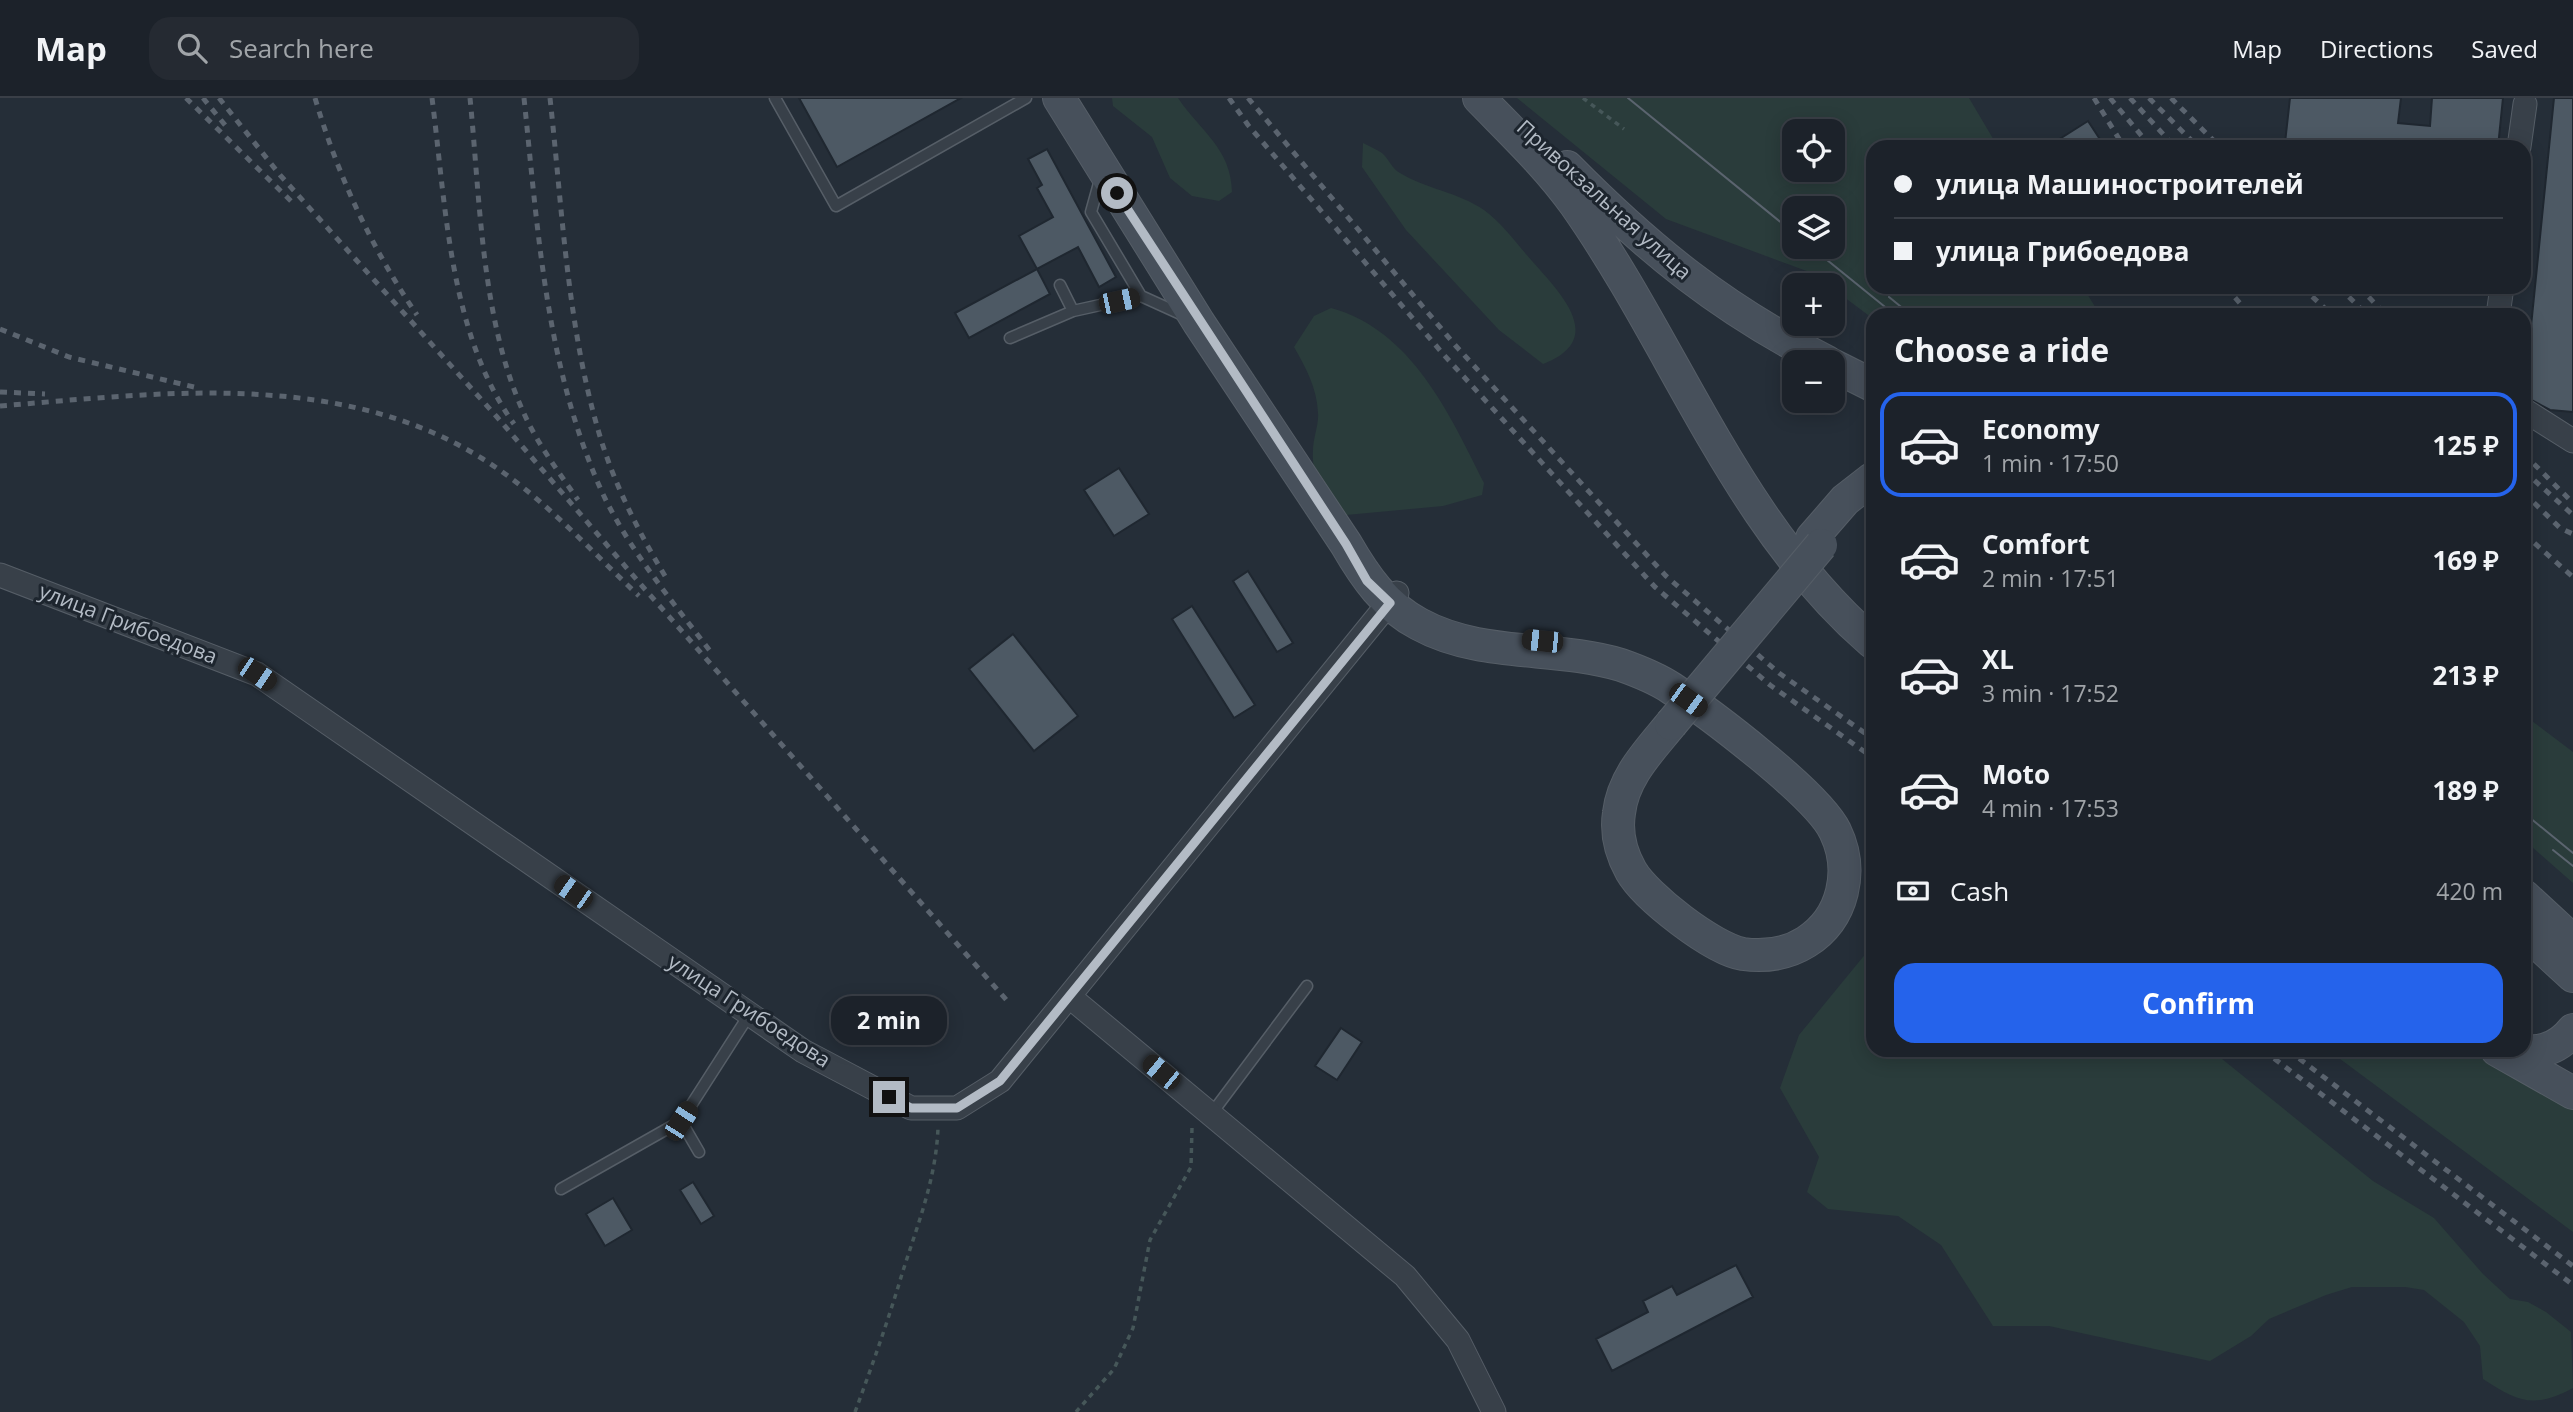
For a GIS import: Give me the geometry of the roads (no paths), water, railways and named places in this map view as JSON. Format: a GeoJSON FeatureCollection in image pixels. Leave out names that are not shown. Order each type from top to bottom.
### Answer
{"type":"FeatureCollection","features":[{"type":"Feature","properties":{"kind":"main road"},"geometry":{"type":"LineString","coordinates":[[1059,98],[1199,323],[1346,544],[1393,598],[1473,632],[1593,646],[1659,667],[1713,703],[1807,781],[1844,824],[1856,864],[1854,897],[1848,914],[1828,940],[1813,951],[1778,966],[1761,967],[1725,961],[1706,952],[1668,924],[1630,890],[1620,876],[1606,837],[1610,795],[1623,767],[1666,721],[1816,541],[1845,500],[1866,484]]}},
{"type":"Feature","properties":{"kind":"main road"},"geometry":{"type":"LineString","coordinates":[[1479,98],[1574,203],[1679,373],[1730,468],[1773,532],[1821,594],[1866,636]]}},
{"type":"Feature","properties":{"kind":"main road","name":"Привокзальная улица"},"geometry":{"type":"LineString","coordinates":[[1492,98],[1552,152],[1623,224],[1700,287],[1803,350]]}},
{"type":"Feature","properties":{"kind":"main road"},"geometry":{"type":"LineString","coordinates":[[1845,372],[1866,382]]}},
{"type":"Feature","properties":{"kind":"main road"},"geometry":{"type":"LineString","coordinates":[[1816,541],[1866,498]]}},
{"type":"Feature","properties":{"kind":"main road"},"geometry":{"type":"LineString","coordinates":[[2531,902],[2573,941]]}},
{"type":"Feature","properties":{"kind":"main road"},"geometry":{"type":"LineString","coordinates":[[2531,923],[2573,958]]}},
{"type":"Feature","properties":{"kind":"main road"},"geometry":{"type":"LineString","coordinates":[[2531,937],[2573,976]]}},
{"type":"Feature","properties":{"kind":"main road"},"geometry":{"type":"LineString","coordinates":[[2531,1050],[2546,1050],[2558,1045],[2573,1030]]}},
{"type":"Feature","properties":{"kind":"main road"},"geometry":{"type":"LineString","coordinates":[[2509,1057],[2573,1093]]}},
{"type":"Feature","properties":{"kind":"street"},"geometry":{"type":"LineString","coordinates":[[2520,140],[2525,104]]}},
{"type":"Feature","properties":{"kind":"street"},"geometry":{"type":"LineString","coordinates":[[2531,414],[2573,441]]}},
{"type":"Feature","properties":{"kind":"street","name":"улица Грибоедова"},"geometry":{"type":"LineString","coordinates":[[0,575],[257,674],[803,1051],[911,1108],[939,1109],[957,1108],[1000,1081],[1393,598]]}},
{"type":"Feature","properties":{"kind":"street"},"geometry":{"type":"LineString","coordinates":[[1070,997],[1405,1276],[1458,1340],[1494,1412]]}},
{"type":"Feature","properties":{"kind":"lane"},"geometry":{"type":"LineString","coordinates":[[775,98],[836,206],[1026,98]]}},
{"type":"Feature","properties":{"kind":"lane"},"geometry":{"type":"LineString","coordinates":[[1103,170],[1091,212],[1141,296],[1199,323]]}},
{"type":"Feature","properties":{"kind":"lane"},"geometry":{"type":"LineString","coordinates":[[1060,285],[1073,311]]}},
{"type":"Feature","properties":{"kind":"lane"},"geometry":{"type":"LineString","coordinates":[[1010,338],[1073,311],[1141,296]]}},
{"type":"Feature","properties":{"kind":"lane"},"geometry":{"type":"LineString","coordinates":[[1212,1113],[1307,986]]}},
{"type":"Feature","properties":{"kind":"lane"},"geometry":{"type":"LineString","coordinates":[[561,1189],[681,1121],[749,1015]]}},
{"type":"Feature","properties":{"kind":"lane"},"geometry":{"type":"LineString","coordinates":[[681,1121],[699,1152]]}},
{"type":"Feature","properties":{"kind":"tram line"},"geometry":{"type":"LineString","coordinates":[[1628,98],[1782,223]]}},
{"type":"Feature","properties":{"kind":"tram line"},"geometry":{"type":"LineString","coordinates":[[1826,259],[1866,292]]}},
{"type":"Feature","properties":{"kind":"tram line"},"geometry":{"type":"LineString","coordinates":[[1869,294],[1886,308]]}},
{"type":"Feature","properties":{"kind":"tram line"},"geometry":{"type":"LineString","coordinates":[[1889,297],[1902,308]]}},
{"type":"Feature","properties":{"kind":"tram line"},"geometry":{"type":"LineString","coordinates":[[2531,819],[2573,853]]}},
{"type":"Feature","properties":{"kind":"tram line"},"geometry":{"type":"LineString","coordinates":[[2553,850],[2573,866]]}},
{"type":"Feature","properties":{"kind":"railway"},"geometry":{"type":"LineString","coordinates":[[186,98],[294,204]]}},
{"type":"Feature","properties":{"kind":"railway"},"geometry":{"type":"LineString","coordinates":[[203,98],[229,130]]}},
{"type":"Feature","properties":{"kind":"railway"},"geometry":{"type":"LineString","coordinates":[[219,98],[280,175],[497,417],[1010,1004]]}},
{"type":"Feature","properties":{"kind":"railway"},"geometry":{"type":"LineString","coordinates":[[315,98],[334,155],[357,210],[417,315]]}},
{"type":"Feature","properties":{"kind":"railway"},"geometry":{"type":"LineString","coordinates":[[432,98],[447,225],[463,309],[492,388],[514,424]]}},
{"type":"Feature","properties":{"kind":"railway"},"geometry":{"type":"LineString","coordinates":[[470,98],[484,256],[490,296],[508,373],[534,433],[578,500]]}},
{"type":"Feature","properties":{"kind":"railway"},"geometry":{"type":"LineString","coordinates":[[524,98],[547,299],[568,397],[583,445],[613,514],[653,576],[713,655]]}},
{"type":"Feature","properties":{"kind":"railway"},"geometry":{"type":"LineString","coordinates":[[550,98],[572,305],[587,386],[603,446],[618,487],[668,581]]}},
{"type":"Feature","properties":{"kind":"railway"},"geometry":{"type":"LineString","coordinates":[[1229,98],[1248,125],[1444,355],[1655,587],[1770,685],[1866,753]]}},
{"type":"Feature","properties":{"kind":"railway"},"geometry":{"type":"LineString","coordinates":[[1248,98],[1455,345],[1666,576],[1779,673],[1866,734]]}},
{"type":"Feature","properties":{"kind":"railway"},"geometry":{"type":"LineString","coordinates":[[2094,98],[2120,140]]}},
{"type":"Feature","properties":{"kind":"railway"},"geometry":{"type":"LineString","coordinates":[[2110,98],[2145,140]]}},
{"type":"Feature","properties":{"kind":"railway"},"geometry":{"type":"LineString","coordinates":[[2130,98],[2169,140]]}},
{"type":"Feature","properties":{"kind":"railway"},"geometry":{"type":"LineString","coordinates":[[2149,98],[2191,140]]}},
{"type":"Feature","properties":{"kind":"railway"},"geometry":{"type":"LineString","coordinates":[[2171,98],[2213,140]]}},
{"type":"Feature","properties":{"kind":"railway"},"geometry":{"type":"LineString","coordinates":[[2232,294],[2244,308]]}},
{"type":"Feature","properties":{"kind":"railway"},"geometry":{"type":"LineString","coordinates":[[2310,294],[2324,308]]}},
{"type":"Feature","properties":{"kind":"railway"},"geometry":{"type":"LineString","coordinates":[[2346,294],[2360,308]]}},
{"type":"Feature","properties":{"kind":"railway"},"geometry":{"type":"LineString","coordinates":[[2366,294],[2379,308]]}},
{"type":"Feature","properties":{"kind":"railway"},"geometry":{"type":"LineString","coordinates":[[0,329],[69,357],[194,387]]}},
{"type":"Feature","properties":{"kind":"railway"},"geometry":{"type":"LineString","coordinates":[[0,392],[45,394]]}},
{"type":"Feature","properties":{"kind":"railway"},"geometry":{"type":"LineString","coordinates":[[0,406],[185,393],[309,399],[369,411],[427,430],[504,473],[564,523],[639,596]]}},
{"type":"Feature","properties":{"kind":"railway"},"geometry":{"type":"LineString","coordinates":[[2531,461],[2573,503]]}},
{"type":"Feature","properties":{"kind":"railway"},"geometry":{"type":"LineString","coordinates":[[2531,477],[2573,515]]}},
{"type":"Feature","properties":{"kind":"railway"},"geometry":{"type":"LineString","coordinates":[[2531,500],[2560,528],[2573,534]]}},
{"type":"Feature","properties":{"kind":"railway"},"geometry":{"type":"LineString","coordinates":[[2531,540],[2573,577]]}},
{"type":"Feature","properties":{"kind":"railway"},"geometry":{"type":"LineString","coordinates":[[2272,1057],[2573,1285]]}},
{"type":"Feature","properties":{"kind":"railway"},"geometry":{"type":"LineString","coordinates":[[2297,1057],[2573,1266]]}}]}
